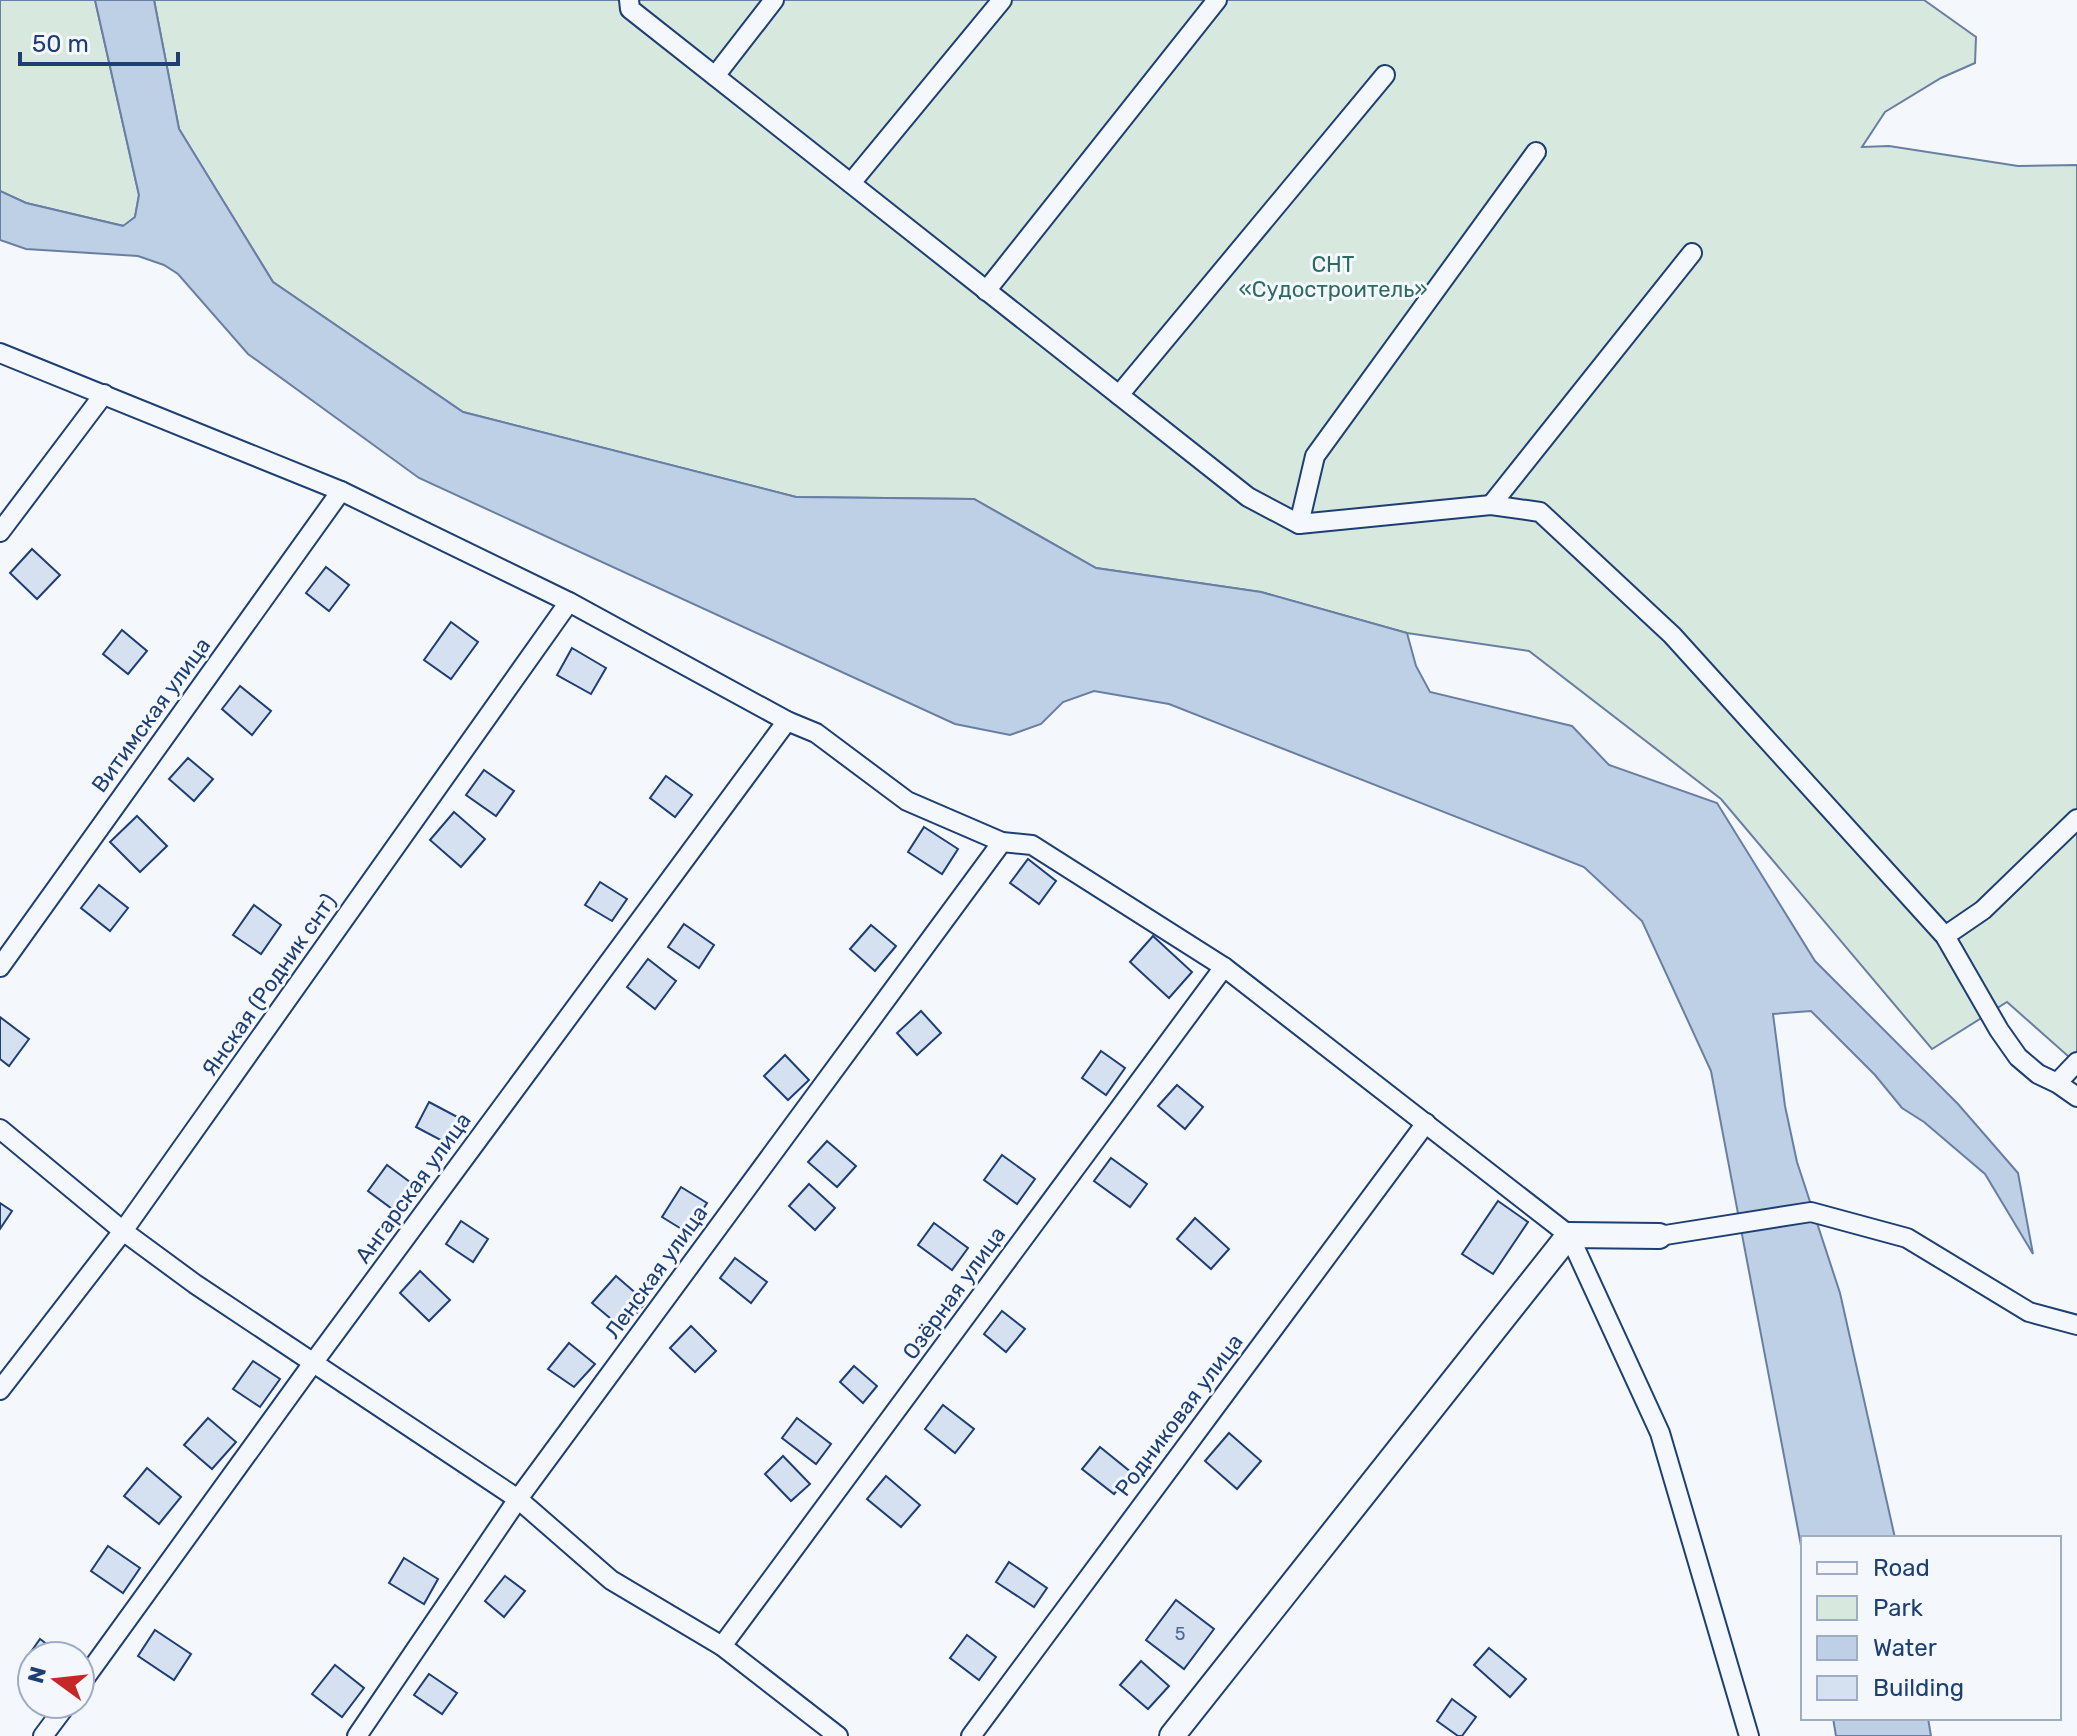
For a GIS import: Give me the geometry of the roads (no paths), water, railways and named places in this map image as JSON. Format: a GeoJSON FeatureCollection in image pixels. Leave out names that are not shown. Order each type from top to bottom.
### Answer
{"type":"FeatureCollection","features":[{"type":"Feature","properties":{"kind":"street"},"geometry":{"type":"LineString","coordinates":[[629,0],[630,9],[1248,497],[1299,524],[1491,505],[1540,512],[1672,635],[1945,936],[2018,1057],[2038,1074],[2077,1097]]}},
{"type":"Feature","properties":{"kind":"street"},"geometry":{"type":"LineString","coordinates":[[715,76],[774,0]]}},
{"type":"Feature","properties":{"kind":"street"},"geometry":{"type":"LineString","coordinates":[[851,183],[1002,0]]}},
{"type":"Feature","properties":{"kind":"street"},"geometry":{"type":"LineString","coordinates":[[986,291],[1217,0]]}},
{"type":"Feature","properties":{"kind":"street"},"geometry":{"type":"LineString","coordinates":[[1119,395],[1385,75]]}},
{"type":"Feature","properties":{"kind":"street"},"geometry":{"type":"LineString","coordinates":[[1299,524],[1315,456],[1536,152]]}},
{"type":"Feature","properties":{"kind":"street"},"geometry":{"type":"LineString","coordinates":[[1491,505],[1692,253]]}},
{"type":"Feature","properties":{"kind":"street"},"geometry":{"type":"LineString","coordinates":[[0,353],[341,491],[569,602],[787,721],[816,733],[907,801],[1002,842],[1032,845],[1224,967],[1569,1235],[1660,1433],[1749,1736]]}},
{"type":"Feature","properties":{"kind":"street"},"geometry":{"type":"LineString","coordinates":[[0,532],[104,394]]}},
{"type":"Feature","properties":{"kind":"street","name":"Витимская улица"},"geometry":{"type":"LineString","coordinates":[[0,967],[341,491]]}},
{"type":"Feature","properties":{"kind":"street","name":"Янская (Родник снт)"},"geometry":{"type":"LineString","coordinates":[[0,1390],[123,1231],[569,602]]}},
{"type":"Feature","properties":{"kind":"street","name":"Ангарская улица"},"geometry":{"type":"LineString","coordinates":[[96,1663],[313,1363],[787,721]]}},
{"type":"Feature","properties":{"kind":"street"},"geometry":{"type":"LineString","coordinates":[[1945,936],[1983,910],[2077,819]]}},
{"type":"Feature","properties":{"kind":"street","name":"Ленская улица"},"geometry":{"type":"LineString","coordinates":[[357,1736],[518,1499],[1002,842]]}},
{"type":"Feature","properties":{"kind":"street","name":"Озёрная улица"},"geometry":{"type":"LineString","coordinates":[[722,1646],[1224,967]]}},
{"type":"Feature","properties":{"kind":"street"},"geometry":{"type":"LineString","coordinates":[[2057,1083],[2077,1062]]}},
{"type":"Feature","properties":{"kind":"street","name":"Родниковая улица"},"geometry":{"type":"LineString","coordinates":[[971,1736],[1426,1123]]}},
{"type":"Feature","properties":{"kind":"street"},"geometry":{"type":"LineString","coordinates":[[0,1129],[123,1231],[195,1284],[518,1499],[611,1580],[722,1646],[838,1736]]}},
{"type":"Feature","properties":{"kind":"street"},"geometry":{"type":"LineString","coordinates":[[1569,1235],[1659,1236],[1811,1212],[1907,1238],[2029,1312],[2077,1325]]}},
{"type":"Feature","properties":{"kind":"street"},"geometry":{"type":"LineString","coordinates":[[1172,1736],[1569,1235]]}},
{"type":"Feature","properties":{"kind":"water"},"geometry":{"type":"Polygon","coordinates":[[[95,0],[154,0],[179,129],[273,282],[463,412],[796,497],[974,499],[1096,568],[1261,592],[1407,633],[1416,666],[1430,692],[1572,726],[1609,765],[1717,803],[1815,961],[1958,1104],[2018,1173],[2033,1254],[1985,1174],[1924,1122],[1902,1108],[1875,1075],[1811,1011],[1773,1014],[1785,1106],[1797,1162],[1840,1293],[1895,1536],[1801,1536],[1801,1545],[1711,1071],[1642,921],[1584,867],[1169,704],[1094,691],[1063,702],[1041,724],[1010,735],[955,724],[419,478],[248,354],[178,274],[164,265],[138,256],[26,249],[0,240],[0,191],[26,203],[123,226],[135,217],[139,195],[95,0]]]}},
{"type":"Feature","properties":{"kind":"water"},"geometry":{"type":"Polygon","coordinates":[[[1833,1720],[1928,1720],[1931,1736],[1836,1736],[1833,1720]]]}},
{"type":"Feature","properties":{"kind":"park label","name":"СНТ «Судостроитель»"},"geometry":{"type":"Point","coordinates":[1333,276]}}]}
